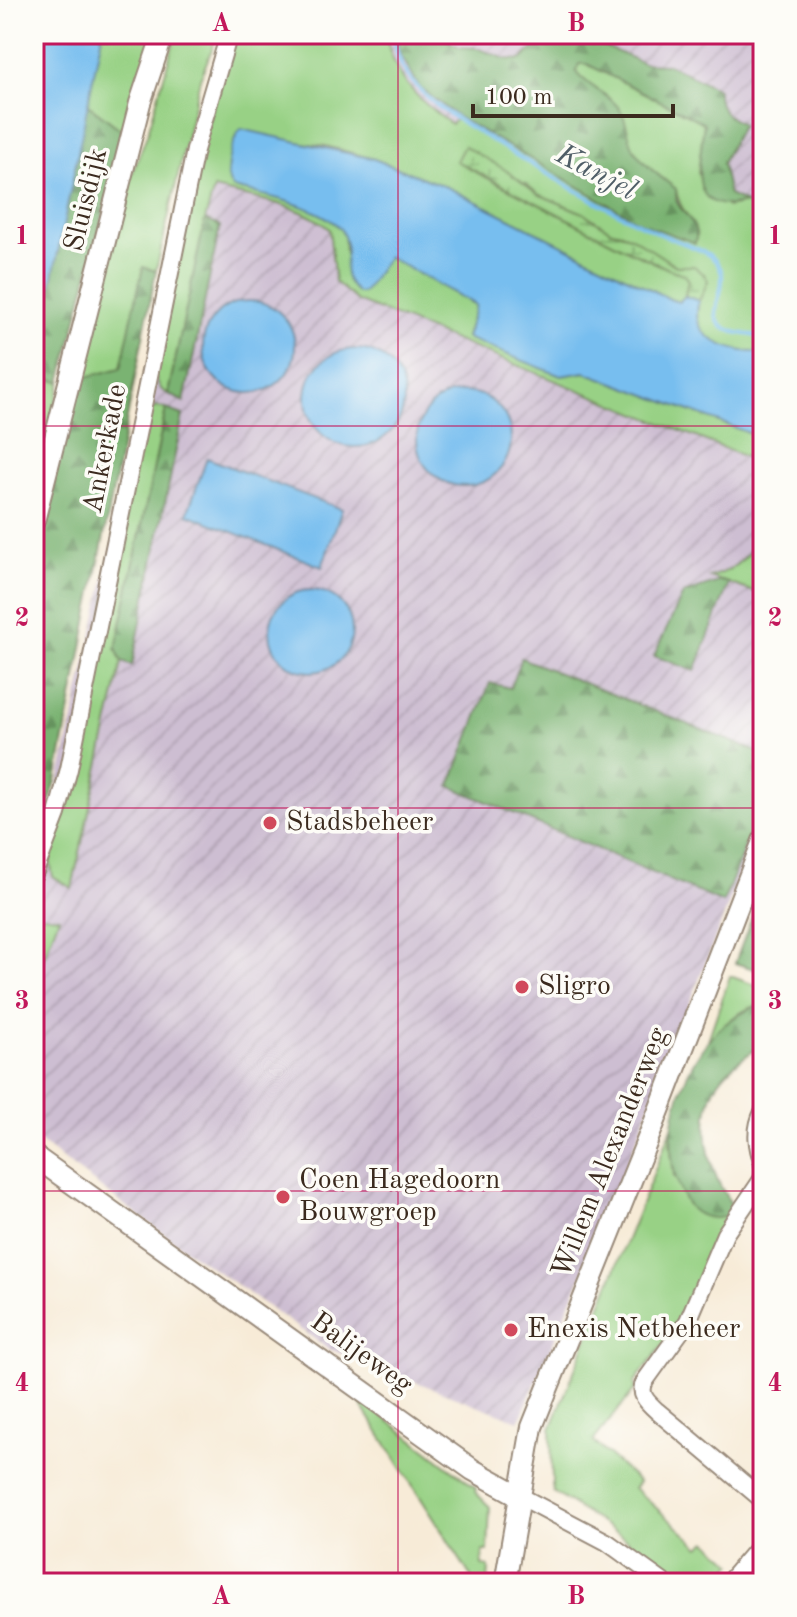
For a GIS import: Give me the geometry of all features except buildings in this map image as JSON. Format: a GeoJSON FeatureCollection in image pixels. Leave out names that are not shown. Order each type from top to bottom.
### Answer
{"type":"FeatureCollection","features":[{"type":"Feature","properties":{"kind":"street","name":"Sluisdijk"},"geometry":{"type":"LineString","coordinates":[[34,521],[140,103],[163,34]]}},
{"type":"Feature","properties":{"kind":"street","name":"Ankerkade"},"geometry":{"type":"LineString","coordinates":[[34,874],[57,814],[69,769],[195,150],[229,34]]}},
{"type":"Feature","properties":{"kind":"street","name":"Willem Alexanderweg"},"geometry":{"type":"LineString","coordinates":[[505,1583],[532,1427],[638,1166],[763,841]]}},
{"type":"Feature","properties":{"kind":"street"},"geometry":{"type":"LineString","coordinates":[[763,1112],[757,1140],[763,1164]]}},
{"type":"Feature","properties":{"kind":"street","name":"Balijeweg"},"geometry":{"type":"LineString","coordinates":[[34,1156],[473,1470],[607,1542],[664,1583]]}},
{"type":"Feature","properties":{"kind":"street"},"geometry":{"type":"LineString","coordinates":[[763,1178],[725,1234],[688,1321],[645,1381],[642,1392],[645,1400],[657,1411],[763,1500]]}},
{"type":"Feature","properties":{"kind":"street"},"geometry":{"type":"LineString","coordinates":[[729,1583],[763,1542]]}},
{"type":"Feature","properties":{"kind":"shaded area"},"geometry":{"type":"Polygon","coordinates":[[[229,34],[763,34],[763,816],[597,1240],[519,1421],[329,1349],[169,1238],[34,1138],[34,890],[229,34]]]}},
{"type":"Feature","properties":{"kind":"green space"},"geometry":{"type":"Polygon","coordinates":[[[102,34],[155,34],[124,132],[87,104],[102,34]]]}},
{"type":"Feature","properties":{"kind":"green space"},"geometry":{"type":"Polygon","coordinates":[[[176,34],[218,34],[200,79],[156,271],[143,268],[121,369],[74,380],[116,216],[148,132],[176,34]]]}},
{"type":"Feature","properties":{"kind":"green space"},"geometry":{"type":"Polygon","coordinates":[[[234,34],[386,34],[394,62],[408,86],[451,124],[458,117],[643,224],[697,235],[676,189],[638,155],[621,113],[613,102],[580,77],[576,71],[579,64],[587,64],[704,123],[698,173],[727,207],[746,203],[763,211],[763,352],[744,352],[725,347],[702,331],[697,319],[699,297],[693,266],[677,266],[622,233],[538,194],[526,184],[466,167],[628,250],[685,274],[688,280],[685,296],[679,302],[672,300],[449,188],[374,159],[326,146],[236,135],[227,174],[234,188],[293,202],[335,223],[343,233],[345,252],[363,292],[387,256],[476,305],[466,337],[561,376],[585,372],[749,433],[763,432],[763,464],[357,301],[335,282],[329,229],[290,208],[214,189],[168,394],[161,389],[151,369],[194,170],[234,34]]]}},
{"type":"Feature","properties":{"kind":"green space"},"geometry":{"type":"Polygon","coordinates":[[[396,34],[437,34],[459,47],[477,48],[506,59],[521,60],[544,34],[576,34],[643,63],[668,64],[718,89],[723,111],[742,124],[722,163],[729,195],[746,203],[726,205],[712,202],[704,194],[699,169],[704,123],[587,64],[579,64],[576,71],[581,77],[619,108],[638,155],[676,189],[677,202],[696,231],[695,243],[643,224],[458,117],[420,88],[399,52],[396,34]]]}},
{"type":"Feature","properties":{"kind":"green space"},"geometry":{"type":"Polygon","coordinates":[[[87,104],[124,132],[61,382],[34,376],[34,371],[87,104]]]}},
{"type":"Feature","properties":{"kind":"green space"},"geometry":{"type":"Polygon","coordinates":[[[464,146],[504,169],[538,194],[583,213],[612,231],[630,236],[676,266],[694,266],[708,281],[699,301],[685,296],[688,280],[685,274],[628,250],[456,161],[464,146]]]}},
{"type":"Feature","properties":{"kind":"green space"},"geometry":{"type":"Polygon","coordinates":[[[205,220],[220,226],[184,402],[168,394],[205,220]]]}},
{"type":"Feature","properties":{"kind":"green space"},"geometry":{"type":"Polygon","coordinates":[[[143,267],[156,271],[56,780],[34,858],[34,535],[74,380],[121,368],[143,267]]]}},
{"type":"Feature","properties":{"kind":"green space"},"geometry":{"type":"Polygon","coordinates":[[[34,376],[61,382],[34,486],[34,376]]]}},
{"type":"Feature","properties":{"kind":"green space"},"geometry":{"type":"Polygon","coordinates":[[[157,407],[166,409],[116,649],[122,662],[72,888],[53,877],[50,861],[74,763],[143,412],[157,407]]]}},
{"type":"Feature","properties":{"kind":"green space"},"geometry":{"type":"Polygon","coordinates":[[[166,409],[183,415],[132,666],[122,662],[116,649],[166,409]]]}},
{"type":"Feature","properties":{"kind":"green space"},"geometry":{"type":"Polygon","coordinates":[[[763,529],[763,595],[710,577],[742,560],[763,529]]]}},
{"type":"Feature","properties":{"kind":"green space"},"geometry":{"type":"Polygon","coordinates":[[[721,581],[729,583],[695,671],[654,656],[683,594],[721,581]]]}},
{"type":"Feature","properties":{"kind":"green space"},"geometry":{"type":"Polygon","coordinates":[[[521,658],[763,754],[763,800],[723,903],[450,786],[490,683],[510,688],[521,658]]]}},
{"type":"Feature","properties":{"kind":"green space"},"geometry":{"type":"Polygon","coordinates":[[[763,887],[763,972],[735,963],[763,887]]]}},
{"type":"Feature","properties":{"kind":"green space"},"geometry":{"type":"Polygon","coordinates":[[[34,914],[59,917],[34,983],[34,914]]]}},
{"type":"Feature","properties":{"kind":"green space"},"geometry":{"type":"Polygon","coordinates":[[[730,976],[763,988],[763,1005],[740,1013],[708,1040],[730,976]]]}},
{"type":"Feature","properties":{"kind":"green space"},"geometry":{"type":"Polygon","coordinates":[[[763,1005],[763,1045],[724,1075],[714,1090],[709,1106],[706,1124],[711,1160],[717,1178],[734,1207],[723,1217],[708,1217],[690,1208],[675,1175],[672,1156],[674,1115],[687,1075],[708,1041],[731,1020],[763,1005]]]}},
{"type":"Feature","properties":{"kind":"green space"},"geometry":{"type":"Polygon","coordinates":[[[673,1125],[670,1142],[674,1177],[718,1218],[728,1215],[684,1317],[634,1383],[636,1388],[593,1441],[639,1482],[634,1488],[700,1547],[707,1541],[733,1563],[713,1583],[685,1583],[620,1535],[553,1492],[552,1484],[551,1429],[673,1125]]]}},
{"type":"Feature","properties":{"kind":"green space"},"geometry":{"type":"Polygon","coordinates":[[[355,1395],[476,1488],[475,1492],[490,1507],[488,1551],[483,1551],[482,1566],[489,1567],[488,1583],[475,1583],[355,1395]]]}},
{"type":"Feature","properties":{"kind":"water"},"geometry":{"type":"Polygon","coordinates":[[[34,34],[102,34],[34,371],[34,34]]]}},
{"type":"Feature","properties":{"kind":"water"},"geometry":{"type":"Polygon","coordinates":[[[241,129],[374,159],[449,188],[672,300],[679,302],[685,296],[699,301],[697,314],[700,325],[716,342],[739,350],[763,352],[763,432],[749,433],[585,372],[561,376],[466,338],[476,305],[388,257],[363,293],[358,293],[347,279],[346,244],[338,226],[312,210],[233,188],[228,175],[229,158],[241,129]]]}},
{"type":"Feature","properties":{"kind":"water"},"geometry":{"type":"Polygon","coordinates":[[[249,301],[267,305],[282,314],[291,329],[295,347],[291,365],[282,380],[267,389],[249,393],[231,389],[216,380],[207,365],[203,347],[207,329],[216,314],[231,305],[249,301]]]}},
{"type":"Feature","properties":{"kind":"water"},"geometry":{"type":"Polygon","coordinates":[[[355,349],[374,353],[389,364],[400,379],[404,398],[400,417],[389,432],[374,443],[355,447],[336,443],[321,432],[310,417],[306,398],[310,379],[321,364],[336,353],[355,349]]]}},
{"type":"Feature","properties":{"kind":"water"},"geometry":{"type":"Polygon","coordinates":[[[464,392],[482,396],[497,406],[507,421],[511,439],[507,457],[497,472],[482,482],[464,486],[446,482],[431,472],[421,457],[417,439],[421,421],[431,406],[446,396],[464,392]]]}},
{"type":"Feature","properties":{"kind":"water"},"geometry":{"type":"Polygon","coordinates":[[[207,458],[342,509],[322,567],[187,514],[207,458]]]}},
{"type":"Feature","properties":{"kind":"water"},"geometry":{"type":"Polygon","coordinates":[[[303,590],[319,590],[334,597],[345,608],[352,631],[349,647],[340,660],[319,672],[303,672],[288,665],[277,654],[270,639],[270,623],[277,608],[288,597],[303,590]]]}},
{"type":"Feature","properties":{"kind":"waterway","name":"Kanjel"},"geometry":{"type":"LineString","coordinates":[[394,34],[404,70],[434,103],[549,175],[654,231],[704,252],[718,264],[722,277],[716,315],[721,325],[735,332],[763,336]]}},
{"type":"Feature","properties":{"kind":"place","name":"Stadsbeheer"},"geometry":{"type":"Point","coordinates":[270,823]}},
{"type":"Feature","properties":{"kind":"place","name":"Sligro"},"geometry":{"type":"Point","coordinates":[522,987]}},
{"type":"Feature","properties":{"kind":"place","name":"Coen Hagedoorn Bouwgroep"},"geometry":{"type":"Point","coordinates":[283,1197]}},
{"type":"Feature","properties":{"kind":"place","name":"Enexis Netbeheer"},"geometry":{"type":"Point","coordinates":[511,1330]}}]}
